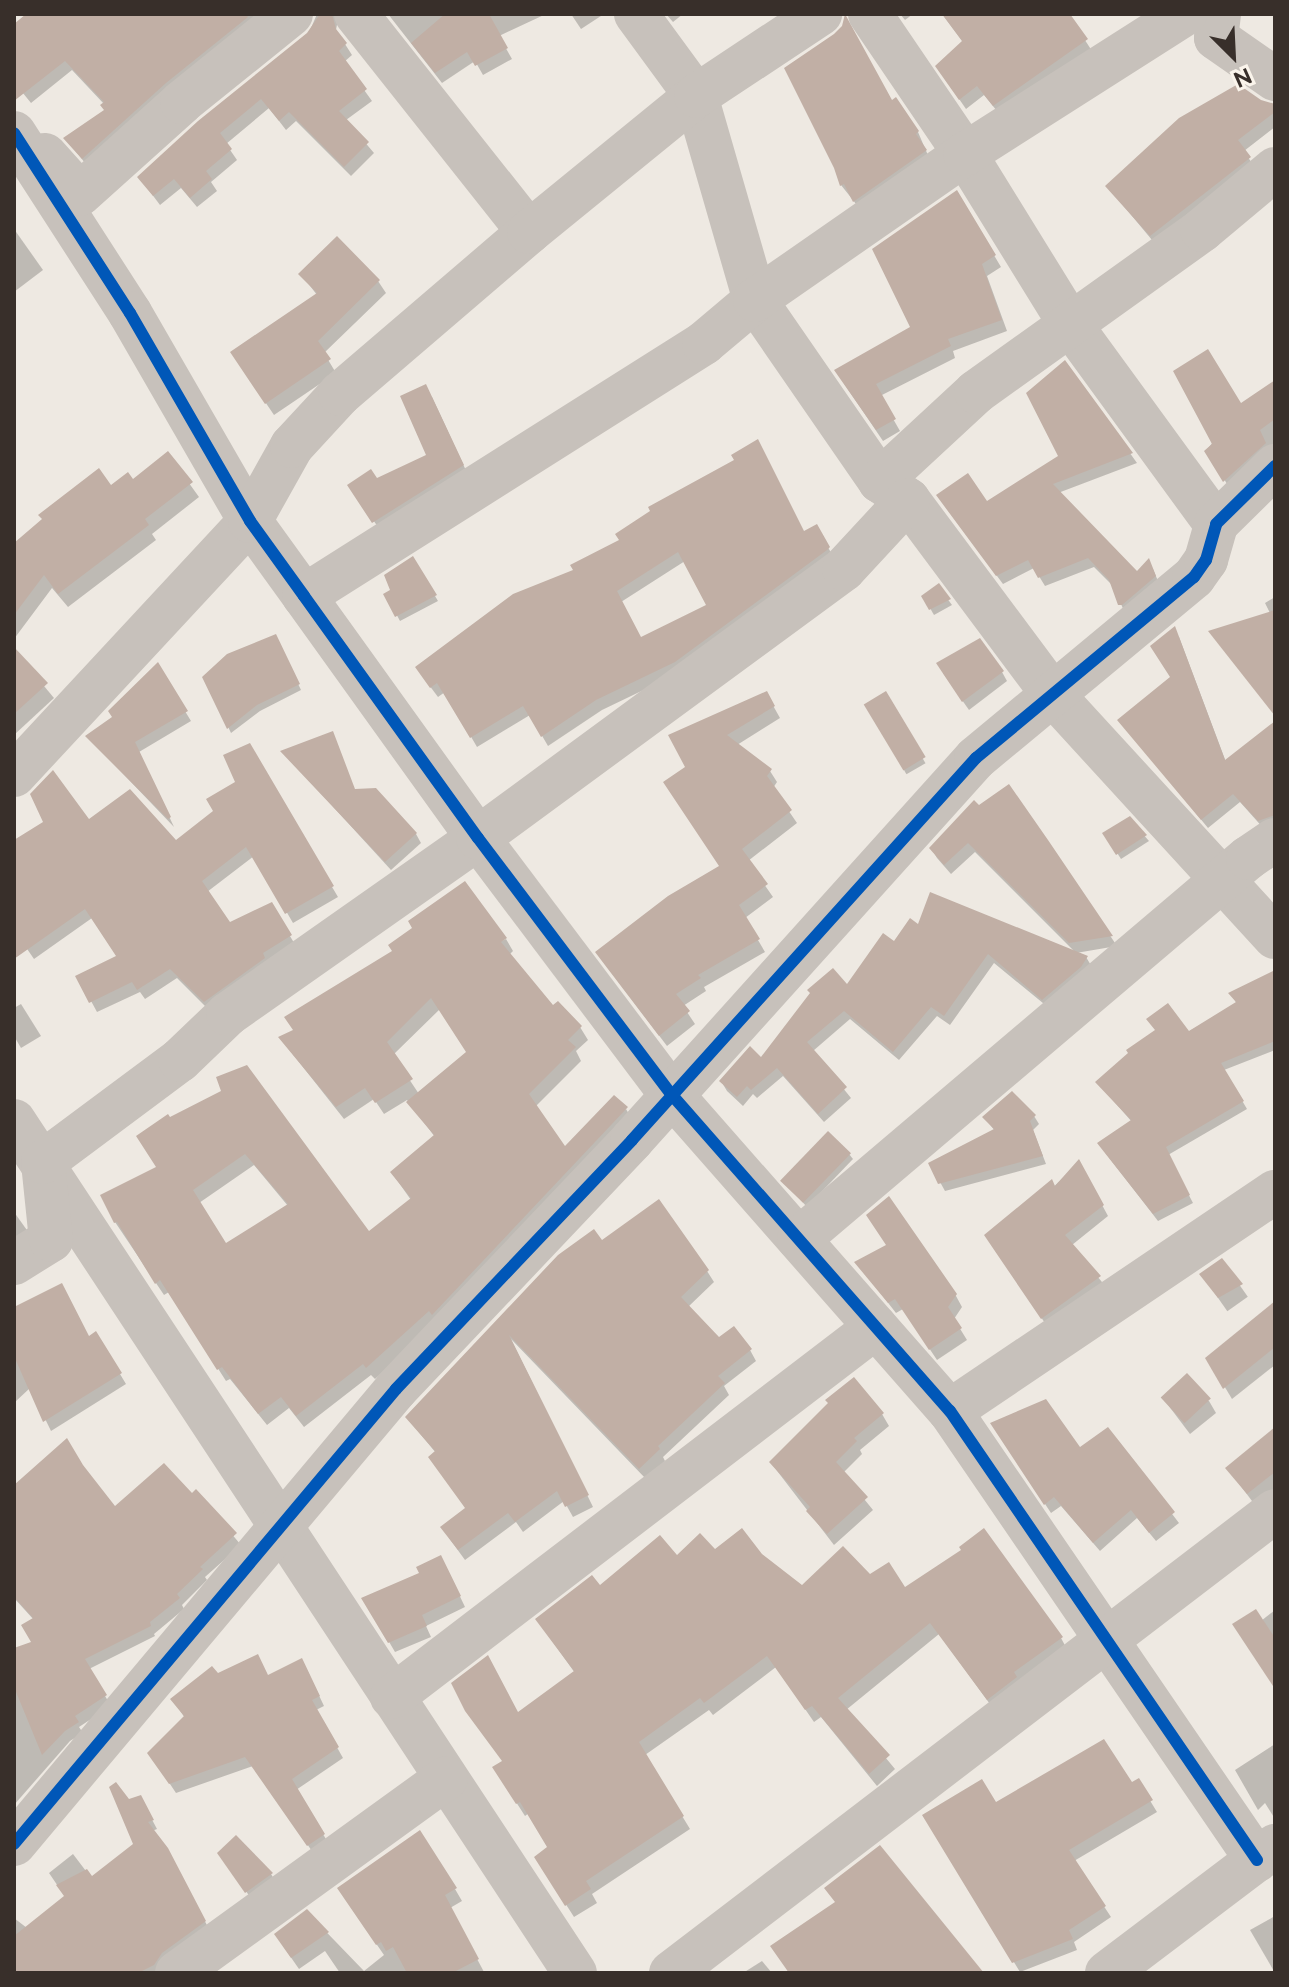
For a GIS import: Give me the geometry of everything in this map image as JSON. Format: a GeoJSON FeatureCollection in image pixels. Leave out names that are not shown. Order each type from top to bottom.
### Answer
{"type":"FeatureCollection","features":[{"type":"Feature","properties":{"kind":"street"},"geometry":{"type":"LineString","coordinates":[[14,123],[80,194],[182,102],[291,14]]}},
{"type":"Feature","properties":{"kind":"street"},"geometry":{"type":"LineString","coordinates":[[356,14],[529,232]]}},
{"type":"Feature","properties":{"kind":"street"},"geometry":{"type":"LineString","coordinates":[[636,14],[696,96],[755,300],[894,491],[1054,696],[1275,937]]}},
{"type":"Feature","properties":{"kind":"street"},"geometry":{"type":"LineString","coordinates":[[14,775],[250,521],[292,446],[340,394],[529,232],[696,96],[820,14]]}},
{"type":"Feature","properties":{"kind":"street"},"geometry":{"type":"LineString","coordinates":[[870,14],[965,154],[1070,324],[1216,524]]}},
{"type":"Feature","properties":{"kind":"street"},"geometry":{"type":"LineString","coordinates":[[304,596],[704,343],[755,300],[965,154],[1202,20],[1275,79]]}},
{"type":"Feature","properties":{"kind":"street"},"geometry":{"type":"LineString","coordinates":[[14,133],[130,313],[250,521],[478,838],[672,1095],[950,1411],[1106,1641],[1266,1853],[1107,1973]]}},
{"type":"Feature","properties":{"kind":"street"},"geometry":{"type":"LineString","coordinates":[[43,1162],[180,1060],[228,1014],[478,838],[844,569],[894,491],[976,392],[1202,230],[1275,169]]}},
{"type":"Feature","properties":{"kind":"street"},"geometry":{"type":"LineString","coordinates":[[14,1844],[396,1389],[672,1095],[976,758],[1194,577],[1206,560],[1216,524],[1275,466]]}},
{"type":"Feature","properties":{"kind":"street"},"geometry":{"type":"LineString","coordinates":[[799,1239],[1224,879],[1275,840]]}},
{"type":"Feature","properties":{"kind":"street"},"geometry":{"type":"LineString","coordinates":[[14,1121],[575,1973]]}},
{"type":"Feature","properties":{"kind":"street"},"geometry":{"type":"LineString","coordinates":[[14,1263],[51,1240],[43,1162]]}},
{"type":"Feature","properties":{"kind":"street"},"geometry":{"type":"LineString","coordinates":[[950,1411],[1275,1192]]}},
{"type":"Feature","properties":{"kind":"street"},"geometry":{"type":"LineString","coordinates":[[392,1697],[876,1327]]}},
{"type":"Feature","properties":{"kind":"street"},"geometry":{"type":"LineString","coordinates":[[671,1973],[1275,1511]]}},
{"type":"Feature","properties":{"kind":"street"},"geometry":{"type":"LineString","coordinates":[[177,1973],[446,1778]]}},
{"type":"Feature","properties":{"kind":"building"},"geometry":{"type":"Polygon","coordinates":[[[26,14],[246,14],[248,17],[166,83],[82,159],[63,138],[104,110],[100,105],[104,102],[65,61],[14,101],[14,24],[26,14]]]}},
{"type":"Feature","properties":{"kind":"building"},"geometry":{"type":"Polygon","coordinates":[[[320,14],[332,14],[336,29],[347,43],[339,51],[367,89],[339,111],[369,142],[344,167],[289,112],[279,121],[261,99],[220,133],[232,149],[206,171],[212,179],[190,198],[174,179],[153,196],[137,177],[198,121],[307,33],[320,14]]]}},
{"type":"Feature","properties":{"kind":"building"},"geometry":{"type":"Polygon","coordinates":[[[445,14],[489,14],[508,48],[475,66],[467,52],[435,73],[411,43],[445,14]]]}},
{"type":"Feature","properties":{"kind":"building"},"geometry":{"type":"Polygon","coordinates":[[[845,14],[892,100],[896,97],[919,131],[916,134],[927,150],[853,202],[844,184],[840,186],[784,68],[834,34],[842,26],[845,14]]]}},
{"type":"Feature","properties":{"kind":"building"},"geometry":{"type":"Polygon","coordinates":[[[942,14],[1070,14],[1088,39],[993,106],[977,86],[959,100],[935,66],[962,41],[942,14]]]}},
{"type":"Feature","properties":{"kind":"building"},"geometry":{"type":"Polygon","coordinates":[[[1238,84],[1261,100],[1275,104],[1275,112],[1238,140],[1251,157],[1150,236],[1105,186],[1179,118],[1238,84]]]}},
{"type":"Feature","properties":{"kind":"building"},"geometry":{"type":"Polygon","coordinates":[[[957,190],[996,255],[982,264],[1002,320],[948,339],[951,346],[876,384],[896,419],[876,430],[834,370],[910,327],[872,249],[957,190]]]}},
{"type":"Feature","properties":{"kind":"building"},"geometry":{"type":"Polygon","coordinates":[[[337,236],[380,280],[318,341],[331,359],[265,404],[230,352],[317,293],[298,274],[337,236]]]}},
{"type":"Feature","properties":{"kind":"building"},"geometry":{"type":"Polygon","coordinates":[[[1208,349],[1241,403],[1275,380],[1275,419],[1260,430],[1266,443],[1223,482],[1204,451],[1212,444],[1173,371],[1208,349]]]}},
{"type":"Feature","properties":{"kind":"building"},"geometry":{"type":"Polygon","coordinates":[[[1065,360],[1133,453],[1053,484],[1137,571],[1149,558],[1156,576],[1122,605],[1118,605],[1109,580],[1088,558],[1038,578],[1028,560],[996,576],[936,495],[968,473],[987,501],[1058,456],[1026,393],[1065,360]]]}},
{"type":"Feature","properties":{"kind":"building"},"geometry":{"type":"Polygon","coordinates":[[[426,384],[464,465],[372,523],[347,485],[371,469],[377,478],[426,455],[400,396],[426,384]]]}},
{"type":"Feature","properties":{"kind":"building"},"geometry":{"type":"Polygon","coordinates":[[[758,439],[804,531],[817,524],[830,547],[675,662],[596,700],[541,737],[523,706],[470,738],[437,683],[430,688],[415,667],[513,594],[573,570],[570,565],[619,540],[615,534],[650,511],[648,507],[734,460],[731,455],[758,439]],[[678,552],[617,591],[641,637],[706,605],[678,552]]]}},
{"type":"Feature","properties":{"kind":"building"},"geometry":{"type":"Polygon","coordinates":[[[168,451],[193,482],[145,519],[149,525],[58,594],[44,575],[14,615],[14,543],[42,519],[38,515],[99,468],[111,485],[128,472],[133,479],[168,451]]]}},
{"type":"Feature","properties":{"kind":"building"},"geometry":{"type":"Polygon","coordinates":[[[413,556],[437,595],[395,617],[383,594],[390,590],[384,575],[413,556]]]}},
{"type":"Feature","properties":{"kind":"building"},"geometry":{"type":"Polygon","coordinates":[[[939,583],[951,599],[929,610],[921,596],[939,583]]]}},
{"type":"Feature","properties":{"kind":"building"},"geometry":{"type":"Polygon","coordinates":[[[1275,610],[1275,716],[1208,631],[1275,610]]]}},
{"type":"Feature","properties":{"kind":"building"},"geometry":{"type":"Polygon","coordinates":[[[1175,626],[1225,760],[1275,721],[1275,815],[1258,821],[1233,794],[1201,820],[1117,720],[1170,677],[1150,646],[1175,626]]]}},
{"type":"Feature","properties":{"kind":"building"},"geometry":{"type":"Polygon","coordinates":[[[276,634],[300,684],[257,705],[227,729],[202,677],[227,654],[276,634]]]}},
{"type":"Feature","properties":{"kind":"building"},"geometry":{"type":"Polygon","coordinates":[[[980,638],[1004,671],[962,702],[936,663],[980,638]]]}},
{"type":"Feature","properties":{"kind":"building"},"geometry":{"type":"Polygon","coordinates":[[[14,647],[48,683],[14,714],[14,647]]]}},
{"type":"Feature","properties":{"kind":"building"},"geometry":{"type":"Polygon","coordinates":[[[158,662],[188,711],[135,742],[171,817],[168,819],[85,736],[112,717],[108,711],[158,662]]]}},
{"type":"Feature","properties":{"kind":"building"},"geometry":{"type":"Polygon","coordinates":[[[767,691],[775,706],[727,735],[772,769],[767,776],[792,810],[742,849],[768,884],[739,905],[760,939],[698,975],[701,978],[676,994],[690,1011],[659,1036],[595,952],[668,896],[719,866],[663,782],[685,767],[668,735],[767,691]]]}},
{"type":"Feature","properties":{"kind":"building"},"geometry":{"type":"Polygon","coordinates":[[[886,691],[926,757],[903,770],[864,704],[886,691]]]}},
{"type":"Feature","properties":{"kind":"building"},"geometry":{"type":"Polygon","coordinates":[[[333,731],[355,789],[376,788],[417,833],[385,862],[280,751],[333,731]]]}},
{"type":"Feature","properties":{"kind":"building"},"geometry":{"type":"Polygon","coordinates":[[[250,743],[334,886],[285,914],[246,847],[202,881],[230,922],[272,902],[292,935],[263,953],[265,958],[204,1002],[170,969],[137,990],[132,982],[89,1003],[75,976],[116,956],[85,909],[14,959],[14,840],[43,822],[30,794],[53,770],[89,819],[130,789],[176,840],[213,811],[206,799],[235,782],[223,755],[250,743]]]}},
{"type":"Feature","properties":{"kind":"building"},"geometry":{"type":"Polygon","coordinates":[[[1009,784],[1113,936],[1069,943],[968,843],[944,865],[929,848],[974,800],[979,805],[1009,784]]]}},
{"type":"Feature","properties":{"kind":"building"},"geometry":{"type":"Polygon","coordinates":[[[1130,816],[1147,835],[1116,855],[1102,833],[1130,816]]]}},
{"type":"Feature","properties":{"kind":"building"},"geometry":{"type":"Polygon","coordinates":[[[465,881],[507,938],[501,942],[553,1005],[558,1001],[582,1026],[568,1040],[576,1047],[529,1094],[565,1146],[614,1095],[628,1107],[432,1315],[429,1311],[366,1368],[363,1364],[296,1416],[281,1397],[258,1414],[222,1367],[217,1370],[160,1280],[155,1284],[117,1222],[114,1223],[100,1195],[156,1167],[136,1136],[168,1114],[170,1117],[221,1091],[216,1077],[247,1065],[369,1231],[411,1198],[390,1172],[434,1135],[406,1102],[466,1052],[431,998],[387,1042],[413,1079],[375,1103],[365,1088],[336,1107],[278,1037],[293,1030],[284,1017],[392,951],[388,945],[412,928],[408,921],[465,881]],[[245,1154],[193,1190],[226,1243],[288,1204],[245,1154]]]}},
{"type":"Feature","properties":{"kind":"building"},"geometry":{"type":"Polygon","coordinates":[[[930,892],[1088,956],[1081,967],[1042,1000],[988,954],[944,1016],[931,1007],[893,1052],[844,1011],[807,1042],[847,1087],[818,1114],[777,1068],[751,1090],[747,1086],[737,1097],[719,1081],[750,1046],[761,1057],[810,993],[807,990],[833,968],[847,984],[883,933],[894,941],[910,918],[918,924],[930,892]]]}},
{"type":"Feature","properties":{"kind":"building"},"geometry":{"type":"Polygon","coordinates":[[[1275,970],[1275,1041],[1221,1063],[1244,1101],[1166,1147],[1190,1195],[1153,1214],[1097,1143],[1131,1120],[1095,1082],[1128,1053],[1126,1050],[1155,1030],[1146,1019],[1168,1003],[1189,1031],[1236,1002],[1228,993],[1275,970]]]}},
{"type":"Feature","properties":{"kind":"building"},"geometry":{"type":"Polygon","coordinates":[[[1012,1091],[1036,1115],[1030,1121],[1043,1156],[938,1184],[928,1163],[994,1129],[982,1117],[1012,1091]]]}},
{"type":"Feature","properties":{"kind":"building"},"geometry":{"type":"Polygon","coordinates":[[[828,1131],[851,1153],[803,1203],[780,1181],[828,1131]]]}},
{"type":"Feature","properties":{"kind":"building"},"geometry":{"type":"Polygon","coordinates":[[[1079,1159],[1104,1205],[1065,1235],[1101,1276],[1041,1319],[984,1235],[1052,1179],[1055,1186],[1079,1159]]]}},
{"type":"Feature","properties":{"kind":"building"},"geometry":{"type":"Polygon","coordinates":[[[889,1196],[957,1294],[948,1307],[962,1328],[929,1350],[895,1299],[888,1303],[854,1262],[886,1245],[866,1215],[889,1196]]]}},
{"type":"Feature","properties":{"kind":"building"},"geometry":{"type":"Polygon","coordinates":[[[659,1199],[709,1270],[681,1297],[719,1337],[734,1326],[752,1349],[718,1376],[725,1383],[658,1446],[660,1449],[639,1469],[509,1335],[589,1495],[565,1507],[557,1491],[515,1522],[508,1513],[458,1550],[440,1527],[465,1508],[428,1457],[435,1451],[405,1417],[558,1255],[594,1229],[602,1240],[659,1199]]]}},
{"type":"Feature","properties":{"kind":"building"},"geometry":{"type":"Polygon","coordinates":[[[1222,1258],[1243,1284],[1218,1298],[1199,1274],[1222,1258]]]}},
{"type":"Feature","properties":{"kind":"building"},"geometry":{"type":"Polygon","coordinates":[[[62,1283],[89,1336],[96,1331],[122,1373],[43,1422],[14,1356],[14,1307],[62,1283]]]}},
{"type":"Feature","properties":{"kind":"building"},"geometry":{"type":"Polygon","coordinates":[[[1275,1301],[1275,1347],[1223,1389],[1205,1358],[1275,1301]]]}},
{"type":"Feature","properties":{"kind":"building"},"geometry":{"type":"Polygon","coordinates":[[[1187,1373],[1211,1399],[1185,1423],[1161,1398],[1187,1373]]]}},
{"type":"Feature","properties":{"kind":"building"},"geometry":{"type":"Polygon","coordinates":[[[854,1377],[884,1413],[854,1438],[857,1441],[836,1462],[868,1497],[827,1534],[806,1511],[810,1507],[769,1462],[828,1403],[825,1400],[854,1377]]]}},
{"type":"Feature","properties":{"kind":"building"},"geometry":{"type":"Polygon","coordinates":[[[1046,1399],[1080,1447],[1108,1427],[1175,1512],[1149,1533],[1131,1510],[1093,1543],[1054,1497],[1044,1505],[990,1423],[1046,1399]]]}},
{"type":"Feature","properties":{"kind":"building"},"geometry":{"type":"Polygon","coordinates":[[[1275,1427],[1275,1472],[1247,1494],[1225,1468],[1275,1427]]]}},
{"type":"Feature","properties":{"kind":"building"},"geometry":{"type":"Polygon","coordinates":[[[67,1438],[83,1465],[115,1506],[164,1463],[192,1493],[196,1489],[237,1533],[200,1567],[203,1569],[177,1594],[180,1598],[150,1622],[151,1626],[85,1659],[107,1695],[75,1716],[79,1722],[65,1731],[42,1755],[14,1687],[14,1648],[31,1642],[21,1625],[33,1618],[14,1597],[14,1485],[67,1438]]]}},
{"type":"Feature","properties":{"kind":"building"},"geometry":{"type":"Polygon","coordinates":[[[742,1528],[762,1554],[802,1585],[843,1546],[870,1574],[889,1562],[905,1587],[961,1550],[959,1547],[984,1528],[1063,1637],[1014,1672],[1017,1677],[987,1700],[930,1623],[838,1698],[890,1755],[869,1774],[812,1706],[805,1710],[767,1656],[704,1703],[700,1698],[639,1742],[684,1816],[586,1881],[591,1889],[565,1906],[534,1857],[547,1847],[520,1802],[516,1804],[492,1767],[502,1761],[465,1711],[451,1683],[488,1655],[518,1712],[574,1671],[535,1619],[592,1575],[600,1585],[660,1535],[677,1555],[700,1533],[715,1549],[742,1528]]]}},
{"type":"Feature","properties":{"kind":"building"},"geometry":{"type":"Polygon","coordinates":[[[441,1555],[461,1596],[422,1615],[427,1626],[388,1643],[361,1598],[419,1573],[416,1567],[441,1555]]]}},
{"type":"Feature","properties":{"kind":"building"},"geometry":{"type":"Polygon","coordinates":[[[1256,1609],[1275,1638],[1275,1689],[1232,1624],[1256,1609]]]}},
{"type":"Feature","properties":{"kind":"building"},"geometry":{"type":"Polygon","coordinates":[[[258,1654],[268,1675],[302,1658],[320,1696],[312,1700],[339,1747],[292,1779],[325,1834],[307,1846],[245,1757],[169,1784],[147,1753],[184,1716],[170,1699],[212,1666],[218,1673],[258,1654]]]}},
{"type":"Feature","properties":{"kind":"building"},"geometry":{"type":"Polygon","coordinates":[[[1104,1739],[1132,1782],[1139,1778],[1153,1800],[1069,1850],[1106,1906],[1069,1930],[1073,1939],[1012,1963],[922,1815],[982,1779],[996,1802],[1104,1739]]]}},
{"type":"Feature","properties":{"kind":"building"},"geometry":{"type":"Polygon","coordinates":[[[116,1782],[129,1799],[141,1795],[154,1820],[148,1822],[168,1848],[206,1921],[162,1953],[154,1965],[138,1973],[14,1973],[14,1936],[64,1896],[56,1885],[87,1869],[92,1876],[133,1844],[109,1787],[116,1782]]]}},
{"type":"Feature","properties":{"kind":"building"},"geometry":{"type":"Polygon","coordinates":[[[420,1830],[457,1888],[445,1895],[479,1959],[452,1973],[407,1973],[393,1947],[386,1951],[381,1942],[376,1945],[337,1888],[420,1830]]]}},
{"type":"Feature","properties":{"kind":"building"},"geometry":{"type":"Polygon","coordinates":[[[236,1835],[273,1873],[245,1893],[217,1853],[236,1835]]]}},
{"type":"Feature","properties":{"kind":"building"},"geometry":{"type":"Polygon","coordinates":[[[880,1845],[984,1973],[789,1973],[770,1946],[835,1902],[824,1888],[880,1845]]]}},
{"type":"Feature","properties":{"kind":"building"},"geometry":{"type":"Polygon","coordinates":[[[307,1909],[329,1932],[291,1958],[274,1934],[307,1909]]]}},
{"type":"Feature","properties":{"kind":"cycle path"},"geometry":{"type":"LineString","coordinates":[[14,133],[130,313],[250,521],[478,838],[672,1095],[950,1411],[1257,1860]]}},
{"type":"Feature","properties":{"kind":"cycle path"},"geometry":{"type":"LineString","coordinates":[[14,1844],[396,1389],[632,1140],[976,758],[1194,577],[1206,560],[1216,524],[1275,466]]}}]}
